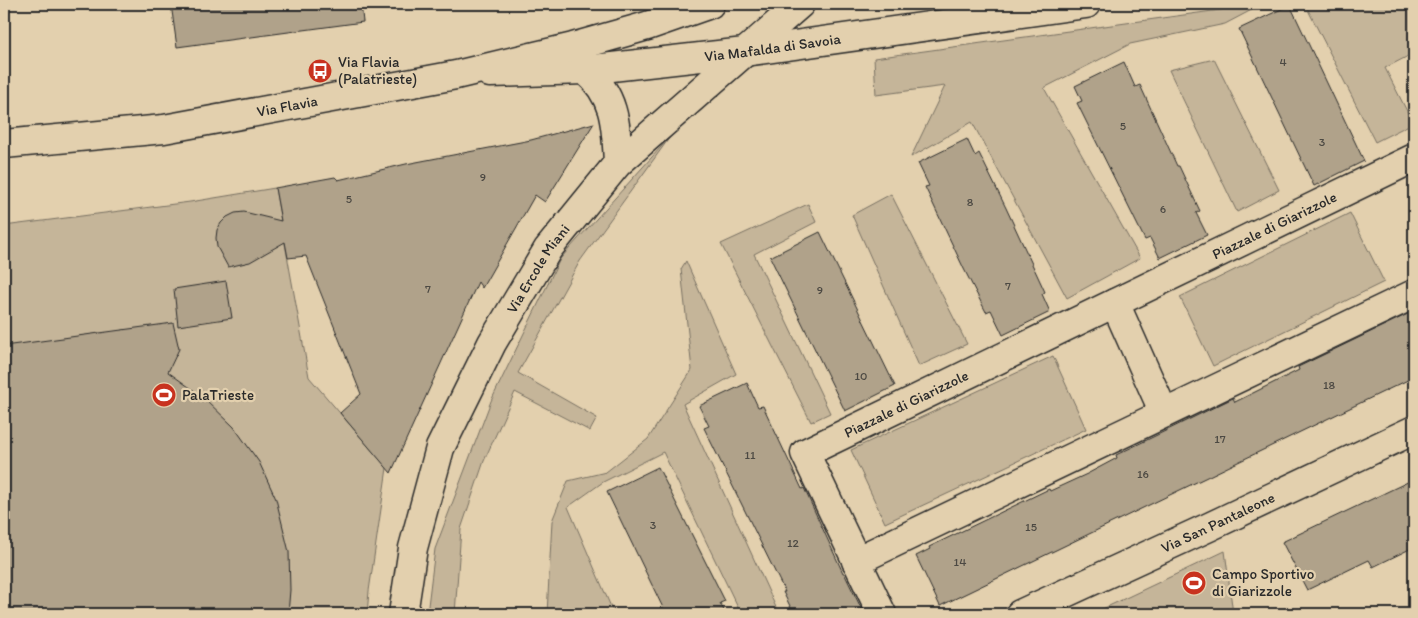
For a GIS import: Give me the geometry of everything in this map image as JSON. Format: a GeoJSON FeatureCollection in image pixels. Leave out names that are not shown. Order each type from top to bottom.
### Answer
{"type":"FeatureCollection","features":[{"type":"Feature","properties":{"kind":"street","name":"Via Flavia"},"geometry":{"type":"LineString","coordinates":[[4,144],[164,129],[456,75],[573,47],[647,26],[710,4]]}},
{"type":"Feature","properties":{"kind":"street","name":"Via Ercole Miani"},"geometry":{"type":"LineString","coordinates":[[403,614],[413,548],[440,448],[492,343],[548,249],[618,163],[800,4]]}},
{"type":"Feature","properties":{"kind":"street","name":"Via Mafalda di Savoia"},"geometry":{"type":"LineString","coordinates":[[456,75],[585,70],[745,52],[1086,4]]}},
{"type":"Feature","properties":{"kind":"street"},"geometry":{"type":"LineString","coordinates":[[585,70],[604,88],[610,102],[614,118],[618,163]]}},
{"type":"Feature","properties":{"kind":"street","name":"Piazzale di Giarizzole"},"geometry":{"type":"LineString","coordinates":[[882,614],[805,453],[1115,303],[1412,166]]}},
{"type":"Feature","properties":{"kind":"street"},"geometry":{"type":"LineString","coordinates":[[856,561],[1414,294]]}},
{"type":"Feature","properties":{"kind":"street"},"geometry":{"type":"LineString","coordinates":[[1115,303],[1164,413]]}},
{"type":"Feature","properties":{"kind":"street","name":"Via San Pantaleone"},"geometry":{"type":"LineString","coordinates":[[1020,614],[1414,430]]}},
{"type":"Feature","properties":{"kind":"shaded area"},"geometry":{"type":"Polygon","coordinates":[[[1263,4],[1225,24],[1130,44],[1044,88],[1140,258],[1067,298],[972,122],[911,157],[945,86],[876,95],[874,58],[1263,4]]]}},
{"type":"Feature","properties":{"kind":"shaded area"},"geometry":{"type":"Polygon","coordinates":[[[1305,4],[1414,4],[1414,53],[1385,68],[1413,123],[1375,142],[1305,4]]]}},
{"type":"Feature","properties":{"kind":"shaded area"},"geometry":{"type":"Polygon","coordinates":[[[1214,59],[1279,190],[1237,212],[1169,70],[1214,59]]]}},
{"type":"Feature","properties":{"kind":"shaded area"},"geometry":{"type":"Polygon","coordinates":[[[670,137],[580,261],[518,373],[597,418],[590,431],[515,392],[484,461],[461,529],[455,614],[427,614],[435,549],[491,401],[560,259],[670,137]]]}},
{"type":"Feature","properties":{"kind":"shaded area","name":"PalaTrieste"},"geometry":{"type":"Polygon","coordinates":[[[275,188],[309,377],[387,468],[367,614],[4,614],[4,226],[190,202],[275,188]]]}},
{"type":"Feature","properties":{"kind":"shaded area"},"geometry":{"type":"Polygon","coordinates":[[[891,194],[967,344],[919,366],[852,215],[891,194]]]}},
{"type":"Feature","properties":{"kind":"shaded area"},"geometry":{"type":"Polygon","coordinates":[[[808,204],[816,222],[754,254],[830,413],[811,422],[721,244],[808,204]]]}},
{"type":"Feature","properties":{"kind":"shaded area"},"geometry":{"type":"Polygon","coordinates":[[[1350,213],[1384,282],[1213,366],[1180,297],[1350,213]]]}},
{"type":"Feature","properties":{"kind":"shaded area"},"geometry":{"type":"Polygon","coordinates":[[[686,261],[736,374],[683,404],[779,614],[741,614],[663,452],[603,482],[568,507],[614,614],[547,614],[552,521],[568,481],[606,472],[648,439],[692,370],[681,269],[686,261]]]}},
{"type":"Feature","properties":{"kind":"shaded area"},"geometry":{"type":"Polygon","coordinates":[[[1053,356],[1086,429],[885,523],[851,450],[1053,356]]]}},
{"type":"Feature","properties":{"kind":"shaded area","name":"Campo Sportivo di Giarizzole"},"geometry":{"type":"Polygon","coordinates":[[[1225,551],[1233,614],[1092,614],[1225,551]]]}},
{"type":"Feature","properties":{"kind":"building"},"geometry":{"type":"Polygon","coordinates":[[[171,4],[361,4],[363,22],[177,47],[171,4]]]}},
{"type":"Feature","properties":{"kind":"building"},"geometry":{"type":"Polygon","coordinates":[[[1290,5],[1364,161],[1314,186],[1239,29],[1290,5]]]}},
{"type":"Feature","properties":{"kind":"building"},"geometry":{"type":"Polygon","coordinates":[[[1124,62],[1135,87],[1140,85],[1177,166],[1179,166],[1200,211],[1196,213],[1207,235],[1160,258],[1150,238],[1145,240],[1077,103],[1082,101],[1075,86],[1124,62]]]}},
{"type":"Feature","properties":{"kind":"building"},"geometry":{"type":"Polygon","coordinates":[[[594,123],[545,202],[535,195],[482,288],[478,282],[391,473],[340,413],[361,394],[306,256],[288,258],[285,242],[250,262],[228,267],[217,247],[217,230],[221,223],[235,213],[244,212],[281,221],[275,188],[335,177],[338,180],[406,164],[531,140],[594,123]]]}},
{"type":"Feature","properties":{"kind":"building"},"geometry":{"type":"Polygon","coordinates":[[[967,139],[975,156],[979,153],[1006,208],[1045,292],[1042,294],[1050,312],[1003,335],[991,310],[986,312],[964,269],[925,187],[929,186],[918,163],[967,139]]]}},
{"type":"Feature","properties":{"kind":"building"},"geometry":{"type":"Polygon","coordinates":[[[820,232],[895,386],[845,411],[770,257],[820,232]]]}},
{"type":"Feature","properties":{"kind":"building"},"geometry":{"type":"Polygon","coordinates":[[[226,281],[232,318],[178,326],[174,289],[226,281]]]}},
{"type":"Feature","properties":{"kind":"building"},"geometry":{"type":"Polygon","coordinates":[[[1414,311],[1414,377],[940,606],[916,556],[930,549],[929,547],[1049,489],[1050,491],[1087,474],[1117,458],[1116,455],[1233,398],[1235,402],[1299,370],[1298,367],[1414,311]]]}},
{"type":"Feature","properties":{"kind":"building","name":"PalaTrieste"},"geometry":{"type":"Polygon","coordinates":[[[173,323],[179,349],[168,372],[203,397],[234,427],[259,462],[276,499],[289,552],[290,590],[288,614],[4,614],[4,346],[173,323]]]}},
{"type":"Feature","properties":{"kind":"building"},"geometry":{"type":"Polygon","coordinates":[[[747,383],[758,407],[763,406],[864,614],[794,614],[704,428],[709,426],[699,406],[747,383]]]}},
{"type":"Feature","properties":{"kind":"building"},"geometry":{"type":"Polygon","coordinates":[[[658,467],[725,601],[720,603],[726,614],[666,614],[607,492],[658,467]]]}},
{"type":"Feature","properties":{"kind":"building"},"geometry":{"type":"Polygon","coordinates":[[[1414,479],[1414,547],[1373,567],[1369,560],[1307,590],[1282,542],[1414,479]]]}},
{"type":"Feature","properties":{"kind":"place","name":"Via Flavia (Palatrieste)"},"geometry":{"type":"Point","coordinates":[320,71]}},
{"type":"Feature","properties":{"kind":"place","name":"PalaTrieste"},"geometry":{"type":"Point","coordinates":[164,395]}},
{"type":"Feature","properties":{"kind":"place","name":"Campo Sportivo di Giarizzole"},"geometry":{"type":"Point","coordinates":[1194,583]}}]}
